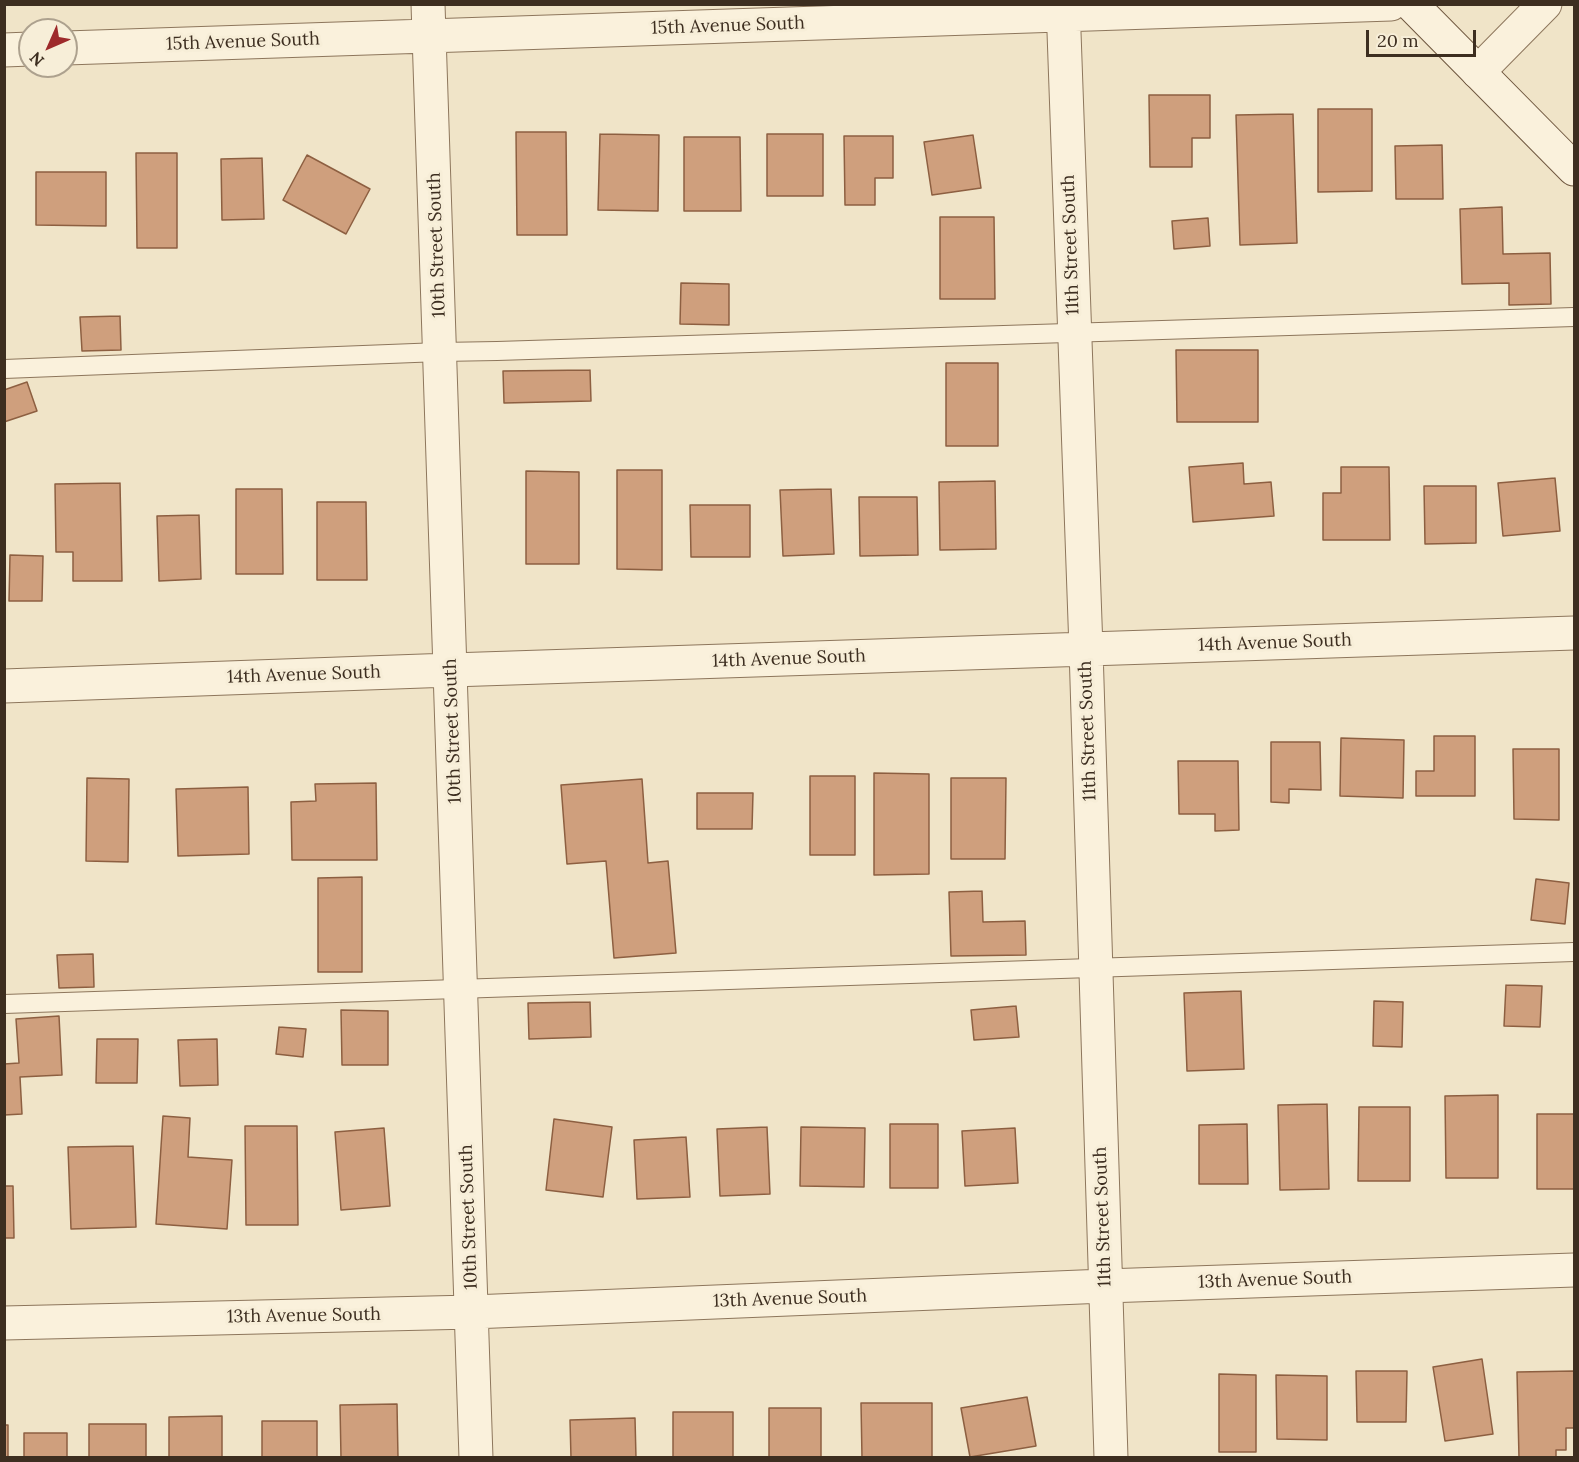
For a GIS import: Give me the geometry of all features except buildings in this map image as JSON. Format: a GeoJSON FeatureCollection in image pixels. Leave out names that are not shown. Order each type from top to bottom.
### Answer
{"type":"FeatureCollection","features":[{"type":"Feature","properties":{"kind":"street","name":"10th Street South"},"geometry":{"type":"LineString","coordinates":[[428,4],[476,1458]]}},
{"type":"Feature","properties":{"kind":"street","name":"15th Avenue South"},"geometry":{"type":"LineString","coordinates":[[78,48],[429,37],[1063,10],[1390,4]]}},
{"type":"Feature","properties":{"kind":"street"},"geometry":{"type":"LineString","coordinates":[[1411,4],[1575,170]]}},
{"type":"Feature","properties":{"kind":"street"},"geometry":{"type":"LineString","coordinates":[[1478,72],[1545,4]]}},
{"type":"Feature","properties":{"kind":"street","name":"11th Street South"},"geometry":{"type":"LineString","coordinates":[[1063,10],[1111,1458]]}},
{"type":"Feature","properties":{"kind":"street","name":"14th Avenue South"},"geometry":{"type":"LineString","coordinates":[[4,686],[1575,633]]}},
{"type":"Feature","properties":{"kind":"street","name":"13th Avenue South"},"geometry":{"type":"LineString","coordinates":[[4,1323],[472,1312],[1105,1286],[1575,1270]]}},
{"type":"Feature","properties":{"kind":"lane"},"geometry":{"type":"LineString","coordinates":[[4,369],[440,352],[1575,317]]}},
{"type":"Feature","properties":{"kind":"lane"},"geometry":{"type":"LineString","coordinates":[[4,1004],[1575,952]]}}]}
